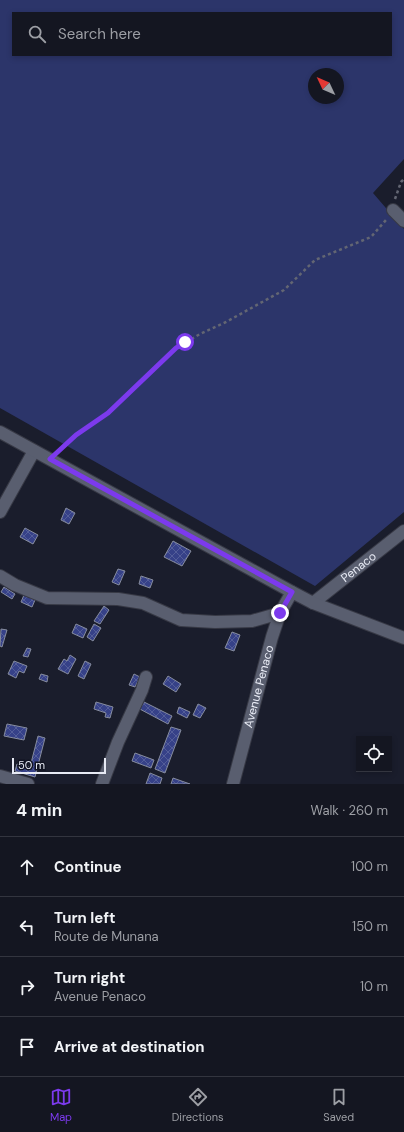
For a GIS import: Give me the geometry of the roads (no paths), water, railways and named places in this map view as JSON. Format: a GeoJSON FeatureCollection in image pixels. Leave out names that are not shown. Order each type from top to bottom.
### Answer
{"type":"FeatureCollection","features":[{"type":"Feature","properties":{"kind":"street"},"geometry":{"type":"LineString","coordinates":[[393,210],[404,220]]}},
{"type":"Feature","properties":{"kind":"street"},"geometry":{"type":"LineString","coordinates":[[0,432],[34,452],[50,459],[313,603],[404,638]]}},
{"type":"Feature","properties":{"kind":"street"},"geometry":{"type":"LineString","coordinates":[[0,512],[34,452]]}},
{"type":"Feature","properties":{"kind":"street","name":"Penaco"},"geometry":{"type":"LineString","coordinates":[[313,603],[404,531]]}},
{"type":"Feature","properties":{"kind":"street"},"geometry":{"type":"LineString","coordinates":[[0,576],[15,585],[47,598],[137,602],[143,603],[181,620],[215,622],[252,621],[280,613]]}},
{"type":"Feature","properties":{"kind":"street","name":"Avenue Penaco"},"geometry":{"type":"LineString","coordinates":[[233,784],[272,637],[280,613],[292,592]]}},
{"type":"Feature","properties":{"kind":"street"},"geometry":{"type":"LineString","coordinates":[[102,784],[118,742],[142,690],[146,677]]}},
{"type":"Feature","properties":{"kind":"street"},"geometry":{"type":"LineString","coordinates":[[0,776],[28,784]]}}]}
